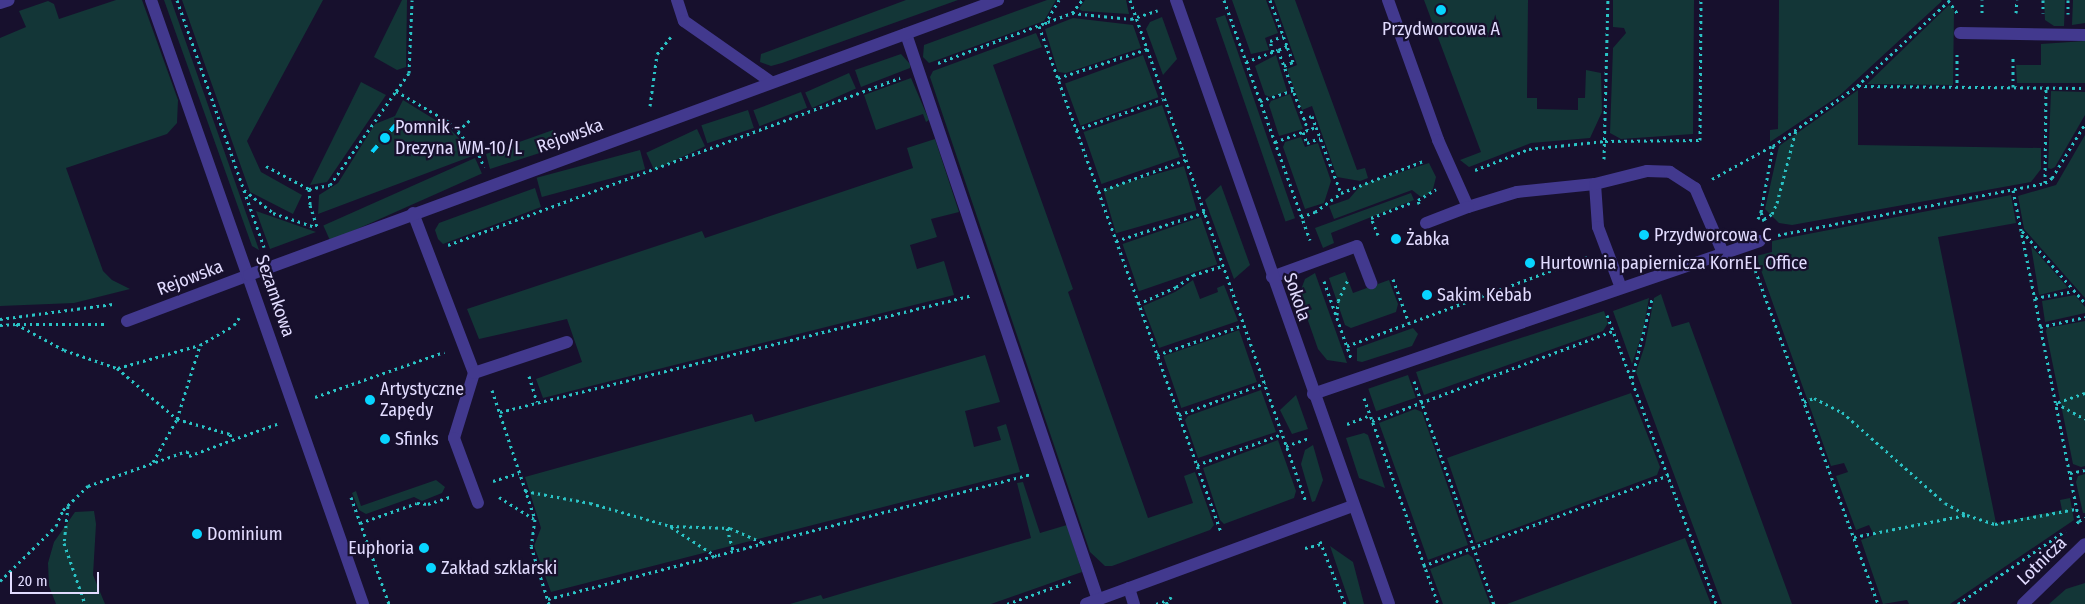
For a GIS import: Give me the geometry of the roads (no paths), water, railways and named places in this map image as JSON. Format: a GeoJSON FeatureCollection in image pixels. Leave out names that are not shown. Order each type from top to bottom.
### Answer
{"type":"FeatureCollection","features":[{"type":"Feature","properties":{"kind":"street"},"geometry":{"type":"LineString","coordinates":[[0,3],[9,0]]}},
{"type":"Feature","properties":{"kind":"street","name":"Sezamkowa"},"geometry":{"type":"LineString","coordinates":[[151,0],[363,604]]}},
{"type":"Feature","properties":{"kind":"street"},"geometry":{"type":"LineString","coordinates":[[677,0],[684,21],[771,82]]}},
{"type":"Feature","properties":{"kind":"street","name":"Rejowska"},"geometry":{"type":"LineString","coordinates":[[127,321],[648,126],[998,0]]}},
{"type":"Feature","properties":{"kind":"street"},"geometry":{"type":"LineString","coordinates":[[1388,0],[1438,140],[1468,207]]}},
{"type":"Feature","properties":{"kind":"street","name":"Sokola"},"geometry":{"type":"LineString","coordinates":[[1176,2],[1388,604]]}},
{"type":"Feature","properties":{"kind":"street"},"geometry":{"type":"LineString","coordinates":[[1960,33],[2085,35]]}},
{"type":"Feature","properties":{"kind":"street"},"geometry":{"type":"LineString","coordinates":[[906,34],[1090,574],[1092,602],[1227,550],[1352,506]]}},
{"type":"Feature","properties":{"kind":"street"},"geometry":{"type":"LineString","coordinates":[[1426,222],[1517,192],[1595,184],[1655,172],[1670,172],[1695,188],[1723,253]]}},
{"type":"Feature","properties":{"kind":"street"},"geometry":{"type":"LineString","coordinates":[[1595,184],[1598,228],[1622,288]]}},
{"type":"Feature","properties":{"kind":"street"},"geometry":{"type":"LineString","coordinates":[[413,213],[462,342],[479,372]]}},
{"type":"Feature","properties":{"kind":"street"},"geometry":{"type":"LineString","coordinates":[[1313,394],[1764,239]]}},
{"type":"Feature","properties":{"kind":"street"},"geometry":{"type":"LineString","coordinates":[[1272,277],[1357,246],[1371,283]]}},
{"type":"Feature","properties":{"kind":"street"},"geometry":{"type":"LineString","coordinates":[[479,372],[567,342]]}},
{"type":"Feature","properties":{"kind":"street"},"geometry":{"type":"LineString","coordinates":[[478,503],[454,438],[479,372]]}},
{"type":"Feature","properties":{"kind":"street","name":"Lotnicza"},"geometry":{"type":"LineString","coordinates":[[2022,604],[2085,544]]}},
{"type":"Feature","properties":{"kind":"street"},"geometry":{"type":"LineString","coordinates":[[1129,588],[1134,604]]}},
{"type":"Feature","properties":{"kind":"railway"},"geometry":{"type":"LineString","coordinates":[[372,152],[397,123]]}},
{"type":"Feature","properties":{"kind":"place","name":"Przydworcowa A"},"geometry":{"type":"Point","coordinates":[1441,10]}},
{"type":"Feature","properties":{"kind":"place","name":"Pomnik - Drezyna WM-10/L"},"geometry":{"type":"Point","coordinates":[385,138]}},
{"type":"Feature","properties":{"kind":"place","name":"Przydworcowa C"},"geometry":{"type":"Point","coordinates":[1644,235]}},
{"type":"Feature","properties":{"kind":"place","name":"Żabka"},"geometry":{"type":"Point","coordinates":[1396,239]}},
{"type":"Feature","properties":{"kind":"place","name":"Hurtownia papiernicza KornEL Office"},"geometry":{"type":"Point","coordinates":[1530,263]}},
{"type":"Feature","properties":{"kind":"place","name":"Sakim Kebab"},"geometry":{"type":"Point","coordinates":[1427,295]}},
{"type":"Feature","properties":{"kind":"place","name":"Artystyczne Zapędy"},"geometry":{"type":"Point","coordinates":[370,400]}},
{"type":"Feature","properties":{"kind":"place","name":"Sfinks"},"geometry":{"type":"Point","coordinates":[385,439]}},
{"type":"Feature","properties":{"kind":"place","name":"Dominium"},"geometry":{"type":"Point","coordinates":[197,534]}},
{"type":"Feature","properties":{"kind":"place","name":"Euphoria"},"geometry":{"type":"Point","coordinates":[424,548]}},
{"type":"Feature","properties":{"kind":"place","name":"Zakład szklarski"},"geometry":{"type":"Point","coordinates":[431,568]}}]}
